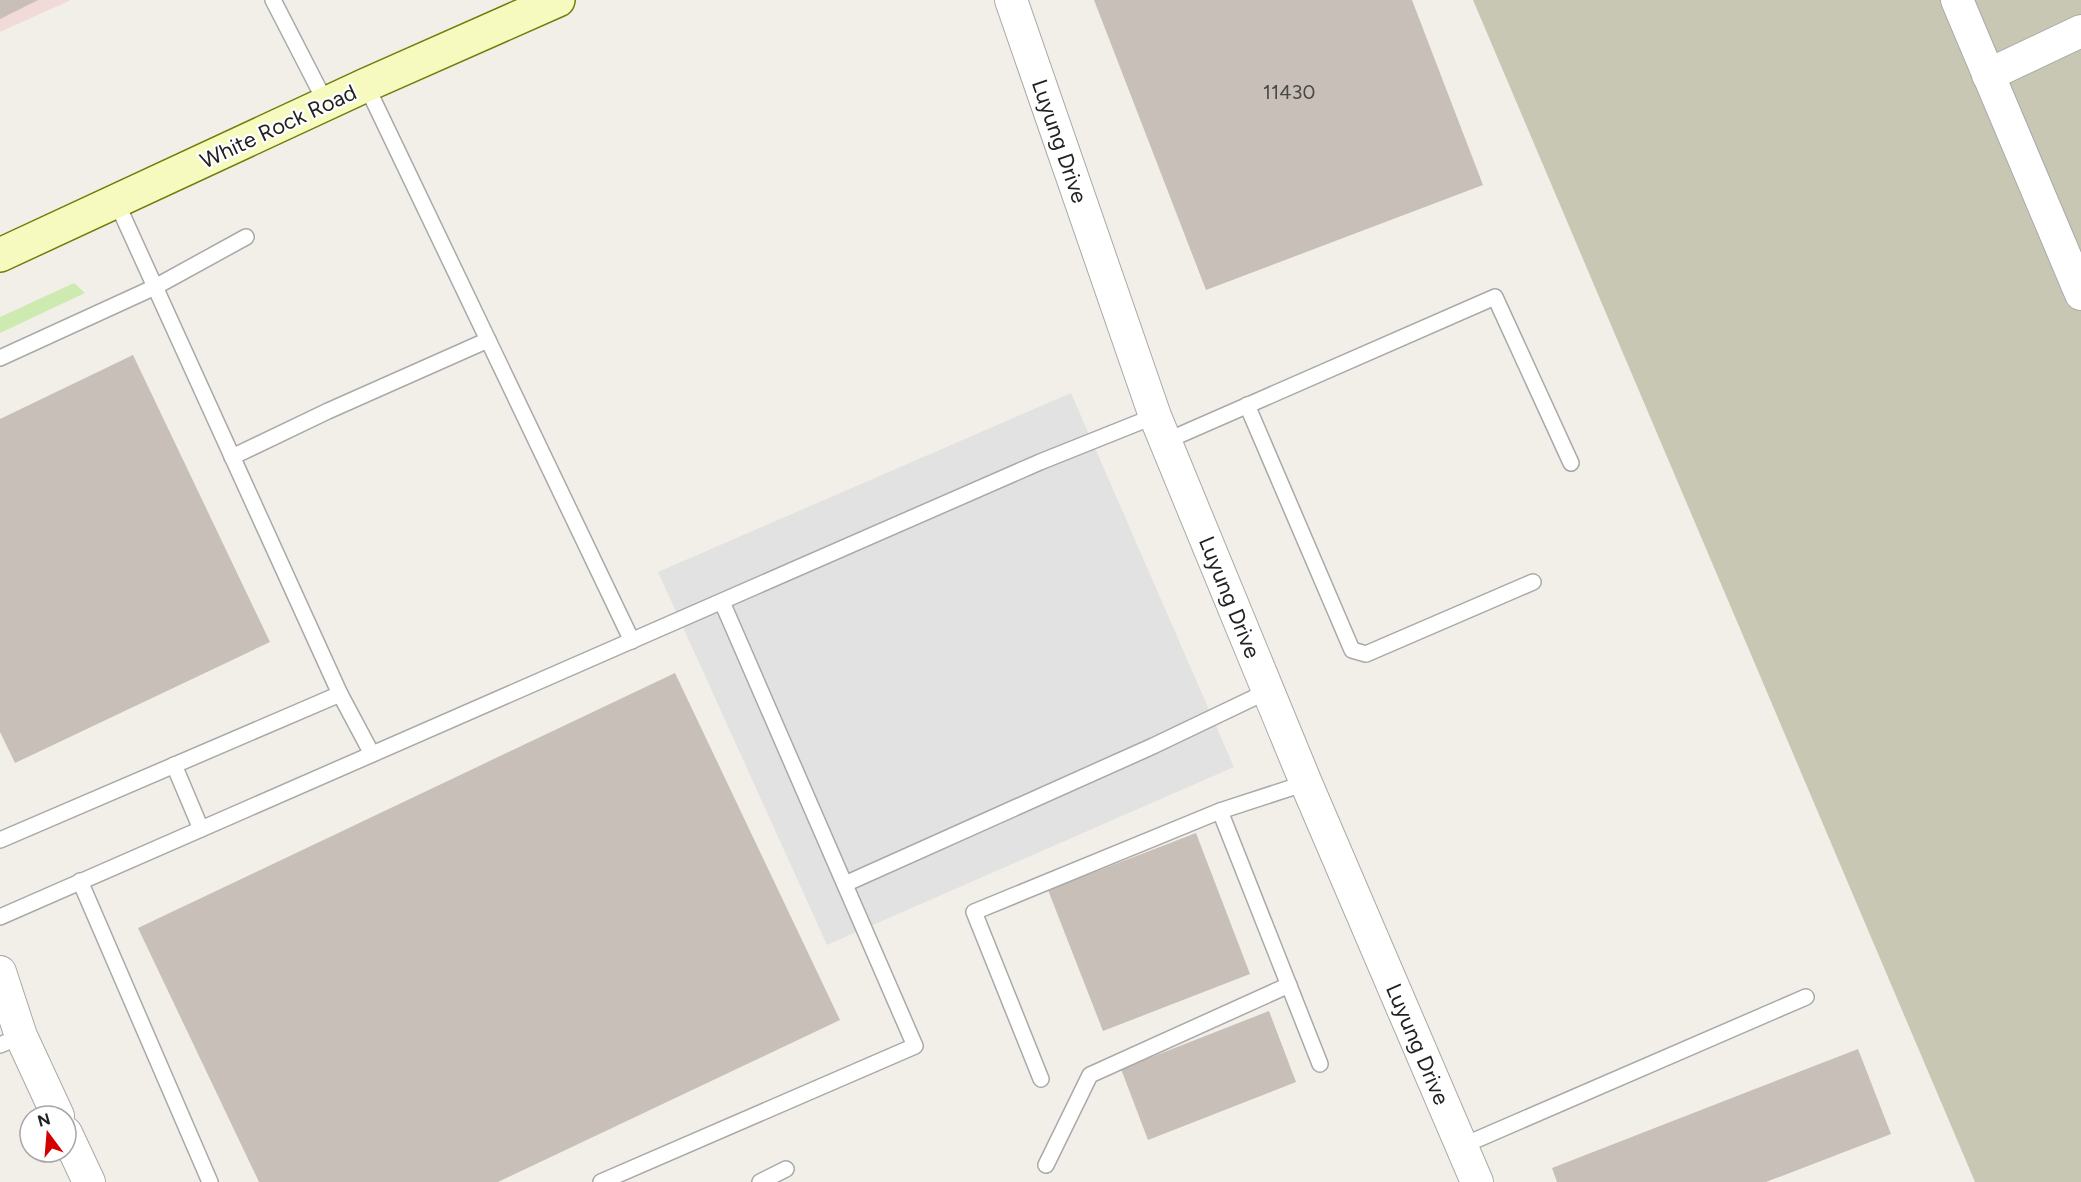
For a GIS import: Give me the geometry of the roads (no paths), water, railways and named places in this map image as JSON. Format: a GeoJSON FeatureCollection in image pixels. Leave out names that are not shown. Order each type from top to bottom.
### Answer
{"type":"FeatureCollection","features":[{"type":"Feature","properties":{"kind":"main road","name":"White Rock Road"},"geometry":{"type":"LineString","coordinates":[[0,255],[326,103],[558,0]]}},
{"type":"Feature","properties":{"kind":"street","name":"Luyung Drive"},"geometry":{"type":"LineString","coordinates":[[1011,0],[1161,428],[1306,783],[1462,1146],[1470,1180]]}},
{"type":"Feature","properties":{"kind":"street"},"geometry":{"type":"LineString","coordinates":[[1957,0],[2081,294]]}},
{"type":"Feature","properties":{"kind":"street"},"geometry":{"type":"LineString","coordinates":[[1988,75],[2081,31]]}},
{"type":"Feature","properties":{"kind":"street"},"geometry":{"type":"LineString","coordinates":[[0,972],[10,1041],[50,1104]]}},
{"type":"Feature","properties":{"kind":"street"},"geometry":{"type":"LineString","coordinates":[[78,1159],[89,1182]]}},
{"type":"Feature","properties":{"kind":"lane"},"geometry":{"type":"LineString","coordinates":[[273,0],[326,103]]}},
{"type":"Feature","properties":{"kind":"lane"},"geometry":{"type":"LineString","coordinates":[[366,85],[632,641]]}},
{"type":"Feature","properties":{"kind":"lane"},"geometry":{"type":"LineString","coordinates":[[116,201],[340,694],[372,754]]}},
{"type":"Feature","properties":{"kind":"lane"},"geometry":{"type":"LineString","coordinates":[[0,358],[156,287],[246,237]]}},
{"type":"Feature","properties":{"kind":"lane"},"geometry":{"type":"LineString","coordinates":[[0,917],[80,880],[1040,462],[1247,405],[1495,297],[1571,463]]}},
{"type":"Feature","properties":{"kind":"lane"},"geometry":{"type":"LineString","coordinates":[[232,457],[328,411],[488,340]]}},
{"type":"Feature","properties":{"kind":"lane"},"geometry":{"type":"LineString","coordinates":[[1247,405],[1352,650],[1366,654],[1533,582]]}},
{"type":"Feature","properties":{"kind":"lane"},"geometry":{"type":"LineString","coordinates":[[601,1182],[915,1046],[722,602]]}},
{"type":"Feature","properties":{"kind":"lane"},"geometry":{"type":"LineString","coordinates":[[845,884],[1153,746],[1268,691]]}},
{"type":"Feature","properties":{"kind":"lane"},"geometry":{"type":"LineString","coordinates":[[0,840],[340,694]]}},
{"type":"Feature","properties":{"kind":"lane"},"geometry":{"type":"LineString","coordinates":[[174,765],[201,828]]}},
{"type":"Feature","properties":{"kind":"lane"},"geometry":{"type":"LineString","coordinates":[[1041,1080],[974,912],[1220,812],[1306,783]]}},
{"type":"Feature","properties":{"kind":"lane"},"geometry":{"type":"LineString","coordinates":[[1220,812],[1320,1064]]}},
{"type":"Feature","properties":{"kind":"lane"},"geometry":{"type":"LineString","coordinates":[[80,880],[210,1182]]}},
{"type":"Feature","properties":{"kind":"lane"},"geometry":{"type":"LineString","coordinates":[[1046,1165],[1090,1075],[1289,985]]}},
{"type":"Feature","properties":{"kind":"lane"},"geometry":{"type":"LineString","coordinates":[[1462,1146],[1806,997]]}},
{"type":"Feature","properties":{"kind":"lane"},"geometry":{"type":"LineString","coordinates":[[760,1182],[786,1169]]}}]}
